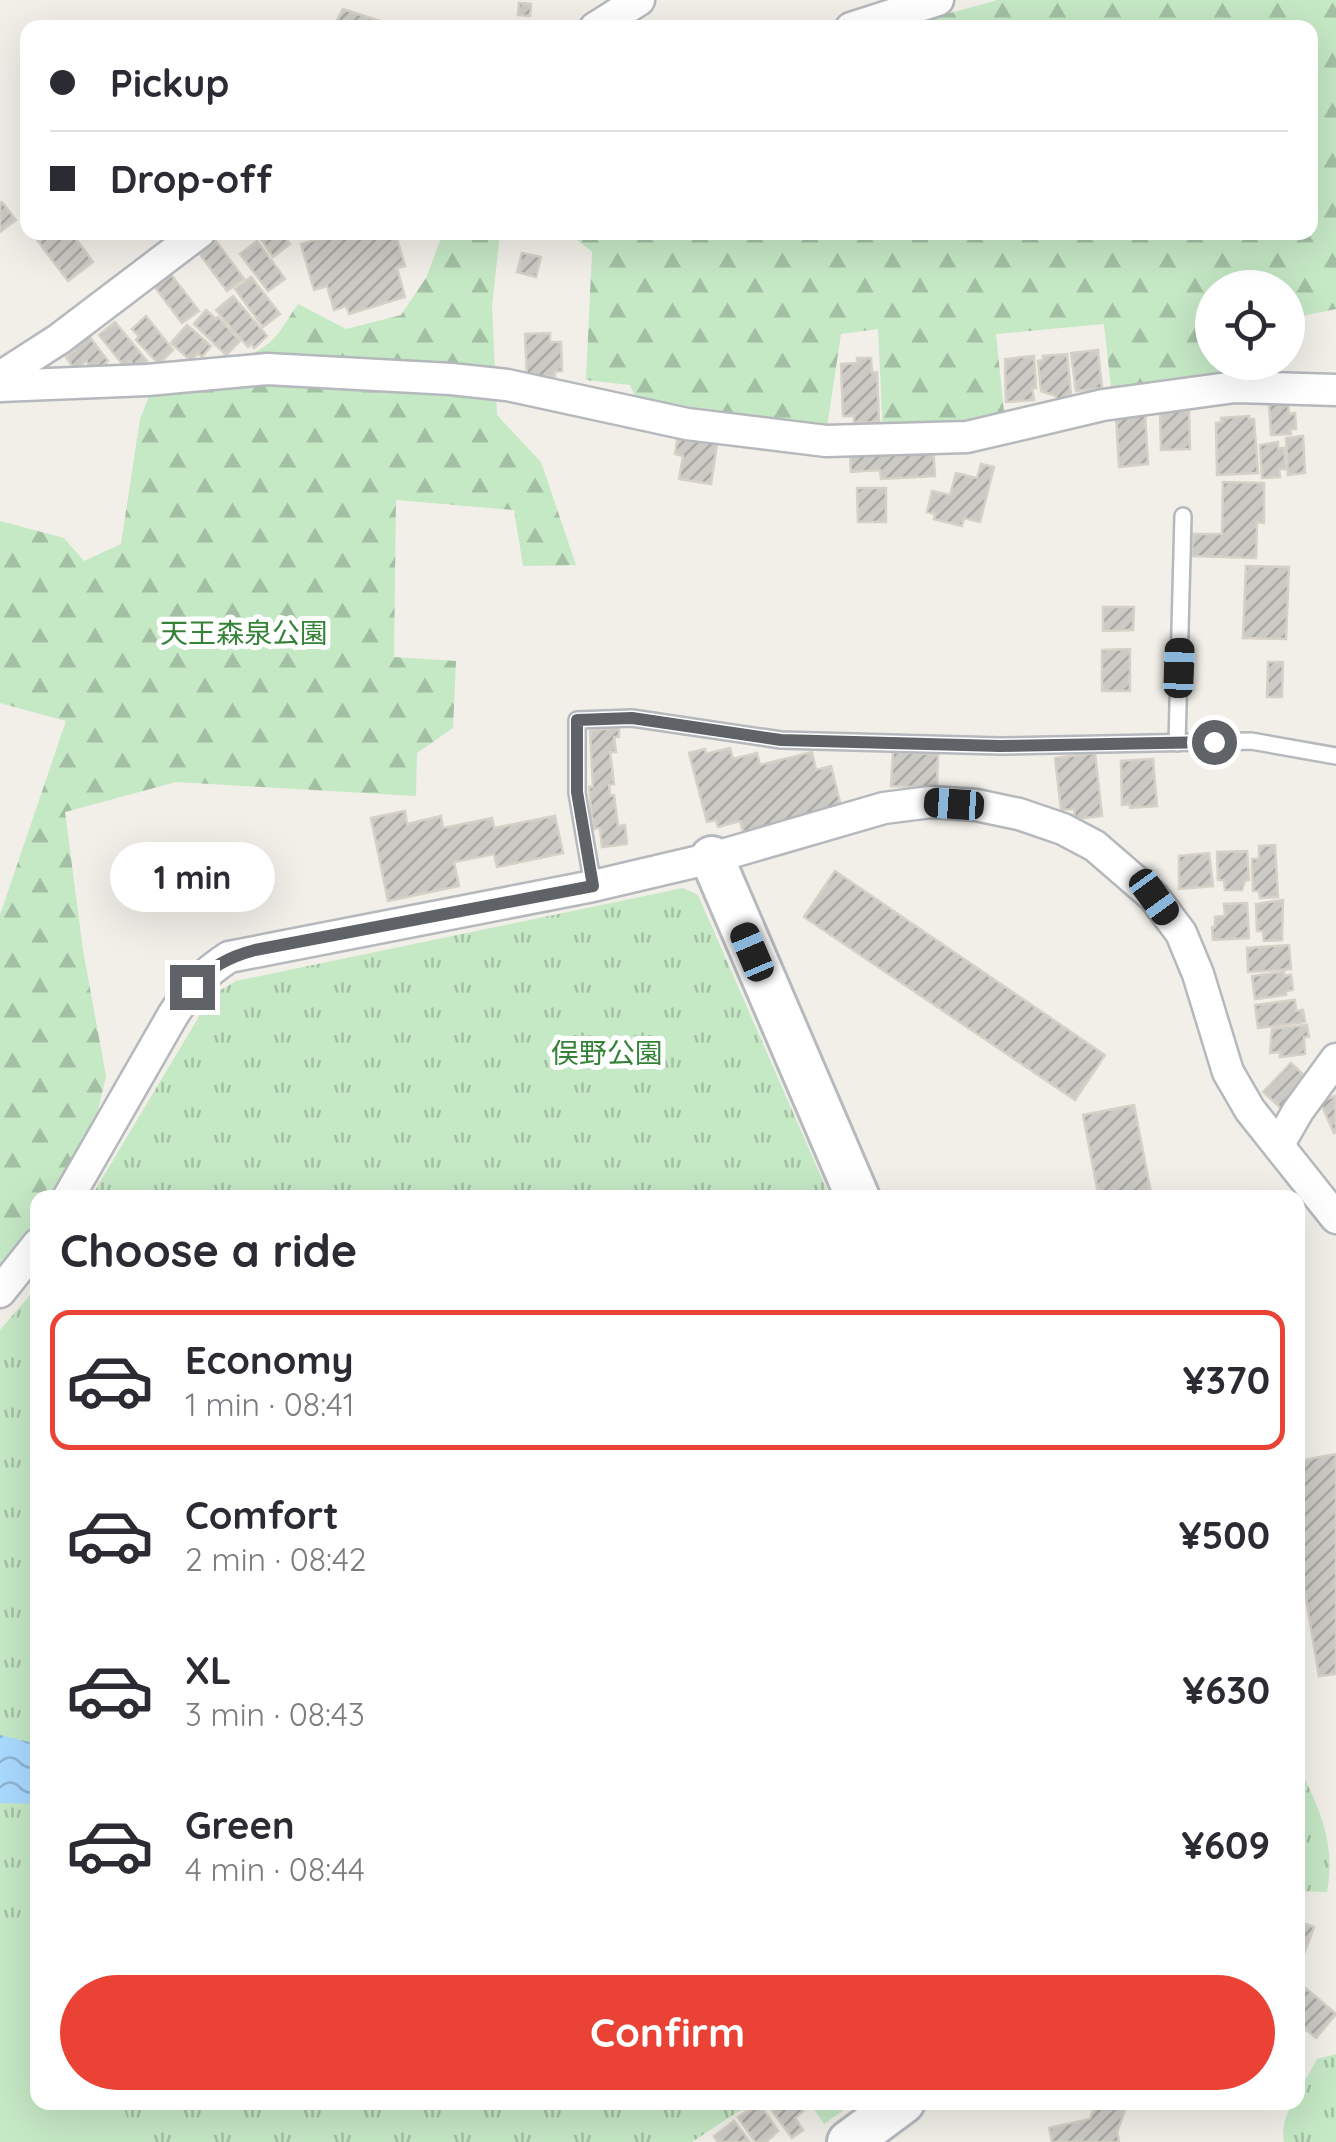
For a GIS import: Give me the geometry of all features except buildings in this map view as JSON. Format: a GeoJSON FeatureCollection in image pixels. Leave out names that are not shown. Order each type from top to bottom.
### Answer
{"type":"FeatureCollection","features":[{"type":"Feature","properties":{"kind":"street"},"geometry":{"type":"LineString","coordinates":[[608,20],[639,0]]}},
{"type":"Feature","properties":{"kind":"street"},"geometry":{"type":"LineString","coordinates":[[876,20],[938,0]]}},
{"type":"Feature","properties":{"kind":"street"},"geometry":{"type":"LineString","coordinates":[[0,378],[59,340],[190,240]]}},
{"type":"Feature","properties":{"kind":"street"},"geometry":{"type":"LineString","coordinates":[[0,386],[267,370],[451,379],[508,386],[686,424],[826,440],[968,437],[1103,404],[1235,387],[1336,390]]}},
{"type":"Feature","properties":{"kind":"street"},"geometry":{"type":"LineString","coordinates":[[73,1190],[173,1015],[208,970],[229,957],[593,886],[712,858],[860,813],[931,802],[976,805],[1063,828],[1095,846],[1154,897],[1181,933],[1228,1072],[1250,1110],[1336,1218]]}},
{"type":"Feature","properties":{"kind":"street"},"geometry":{"type":"LineString","coordinates":[[712,858],[855,1190]]}},
{"type":"Feature","properties":{"kind":"street"},"geometry":{"type":"LineString","coordinates":[[1279,1144],[1336,1059]]}},
{"type":"Feature","properties":{"kind":"street"},"geometry":{"type":"LineString","coordinates":[[0,1257],[30,1249]]}},
{"type":"Feature","properties":{"kind":"street"},"geometry":{"type":"LineString","coordinates":[[0,1292],[30,1254]]}},
{"type":"Feature","properties":{"kind":"street"},"geometry":{"type":"LineString","coordinates":[[849,2142],[892,2110]]}},
{"type":"Feature","properties":{"kind":"lane"},"geometry":{"type":"LineString","coordinates":[[1177,743],[1183,516]]}},
{"type":"Feature","properties":{"kind":"lane"},"geometry":{"type":"LineString","coordinates":[[593,886],[577,792],[577,720],[632,718],[781,740],[1000,746],[1252,741],[1336,756]]}},
{"type":"Feature","properties":{"kind":"green space"},"geometry":{"type":"Polygon","coordinates":[[[998,0],[1336,0],[1336,309],[1305,315],[1305,270],[1195,270],[1195,380],[1253,380],[1112,397],[1104,324],[996,334],[1004,412],[990,423],[883,433],[878,329],[841,334],[826,434],[640,407],[630,385],[586,380],[592,252],[577,240],[1318,240],[1318,20],[925,20],[998,0]]]}},
{"type":"Feature","properties":{"kind":"green space","name":"天王森泉公園"},"geometry":{"type":"Polygon","coordinates":[[[440,240],[499,240],[492,306],[497,415],[541,462],[576,565],[523,566],[514,510],[396,500],[394,657],[456,661],[453,728],[417,753],[416,796],[176,782],[65,812],[83,950],[106,1076],[88,1154],[73,1190],[30,1190],[30,1249],[0,1282],[0,915],[66,721],[0,703],[0,521],[64,538],[84,561],[121,544],[140,419],[161,367],[217,363],[257,351],[277,334],[298,304],[346,329],[401,315],[426,278],[440,240]]]}},
{"type":"Feature","properties":{"kind":"green space","name":"俣野公園"},"geometry":{"type":"Polygon","coordinates":[[[683,888],[698,895],[827,1190],[95,1190],[212,995],[236,981],[683,888]]]}},
{"type":"Feature","properties":{"kind":"green space"},"geometry":{"type":"Polygon","coordinates":[[[30,1295],[30,2110],[740,2110],[692,2142],[0,2142],[0,1330],[30,1295]]]}},
{"type":"Feature","properties":{"kind":"green space"},"geometry":{"type":"Polygon","coordinates":[[[1305,1781],[1328,1842],[1327,1892],[1305,1891],[1305,1781]]]}},
{"type":"Feature","properties":{"kind":"green space"},"geometry":{"type":"Polygon","coordinates":[[[0,1926],[30,1953],[30,2110],[125,2110],[136,2142],[0,2142],[0,1926]]]}},
{"type":"Feature","properties":{"kind":"green space"},"geometry":{"type":"Polygon","coordinates":[[[1336,2054],[1336,2142],[1284,2142],[1289,2110],[1305,2110],[1305,2080],[1317,2059],[1336,2054]]]}},
{"type":"Feature","properties":{"kind":"green space"},"geometry":{"type":"Polygon","coordinates":[[[815,2110],[844,2110],[824,2124],[815,2110]]]}},
{"type":"Feature","properties":{"kind":"water"},"geometry":{"type":"Polygon","coordinates":[[[0,1735],[30,1742],[30,1804],[0,1803],[0,1735]]]}},
{"type":"Feature","properties":{"kind":"route"},"geometry":{"type":"LineString","coordinates":[[192,987],[208,970],[229,957],[255,950],[593,886],[577,792],[577,720],[632,718],[781,740],[1000,746],[1214,742]]}}]}
